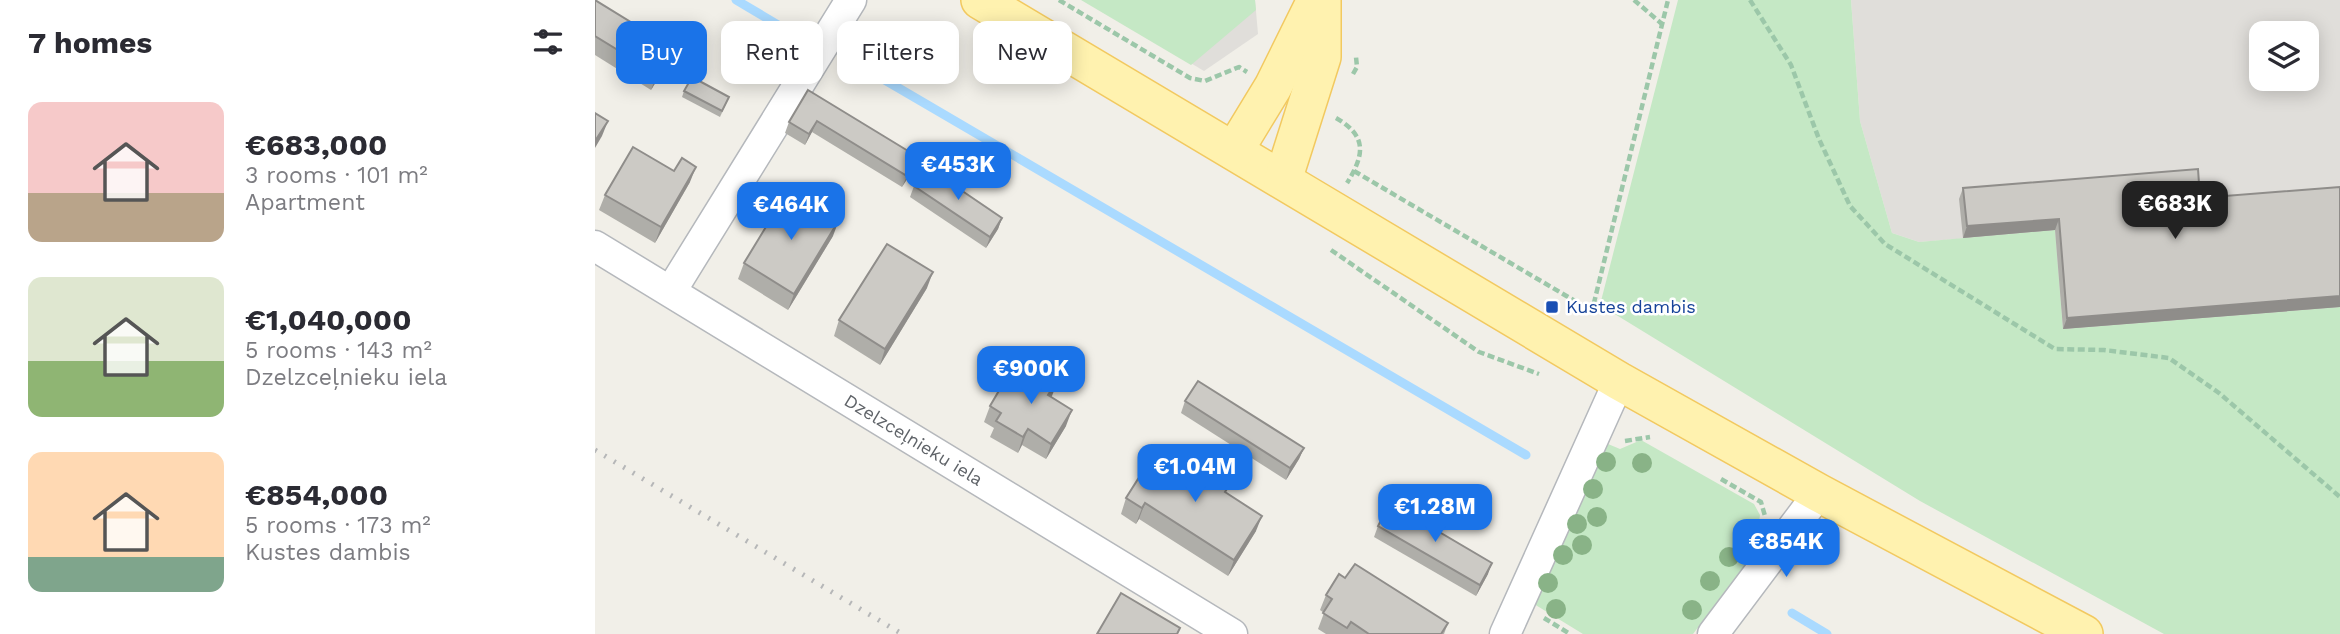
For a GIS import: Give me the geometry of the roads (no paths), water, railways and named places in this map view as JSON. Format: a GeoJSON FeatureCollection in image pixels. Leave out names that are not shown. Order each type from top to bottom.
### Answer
{"type":"FeatureCollection","features":[{"type":"Feature","properties":{"kind":"main road"},"geometry":{"type":"LineString","coordinates":[[980,0],[1619,381],[1818,493],[2084,634]]}},
{"type":"Feature","properties":{"kind":"main road"},"geometry":{"type":"LineString","coordinates":[[1234,151],[1273,86],[1317,0]]}},
{"type":"Feature","properties":{"kind":"main road"},"geometry":{"type":"LineString","coordinates":[[1283,180],[1322,57],[1322,0]]}},
{"type":"Feature","properties":{"kind":"street"},"geometry":{"type":"LineString","coordinates":[[671,292],[851,0]]}},
{"type":"Feature","properties":{"kind":"street","name":"Dzelzceļnieku iela"},"geometry":{"type":"LineString","coordinates":[[595,246],[1232,634]]}},
{"type":"Feature","properties":{"kind":"street"},"geometry":{"type":"LineString","coordinates":[[1505,634],[1619,381]]}},
{"type":"Feature","properties":{"kind":"street"},"geometry":{"type":"LineString","coordinates":[[1713,634],[1818,493]]}},
{"type":"Feature","properties":{"kind":"waterway"},"geometry":{"type":"LineString","coordinates":[[736,0],[771,21]]}},
{"type":"Feature","properties":{"kind":"waterway"},"geometry":{"type":"LineString","coordinates":[[892,84],[1526,455]]}},
{"type":"Feature","properties":{"kind":"waterway"},"geometry":{"type":"LineString","coordinates":[[1792,613],[1827,634]]}},
{"type":"Feature","properties":{"kind":"railway"},"geometry":{"type":"LineString","coordinates":[[595,450],[902,634]]}},
{"type":"Feature","properties":{"kind":"place","name":"Kustes dambis"},"geometry":{"type":"Point","coordinates":[1552,307]}}]}
